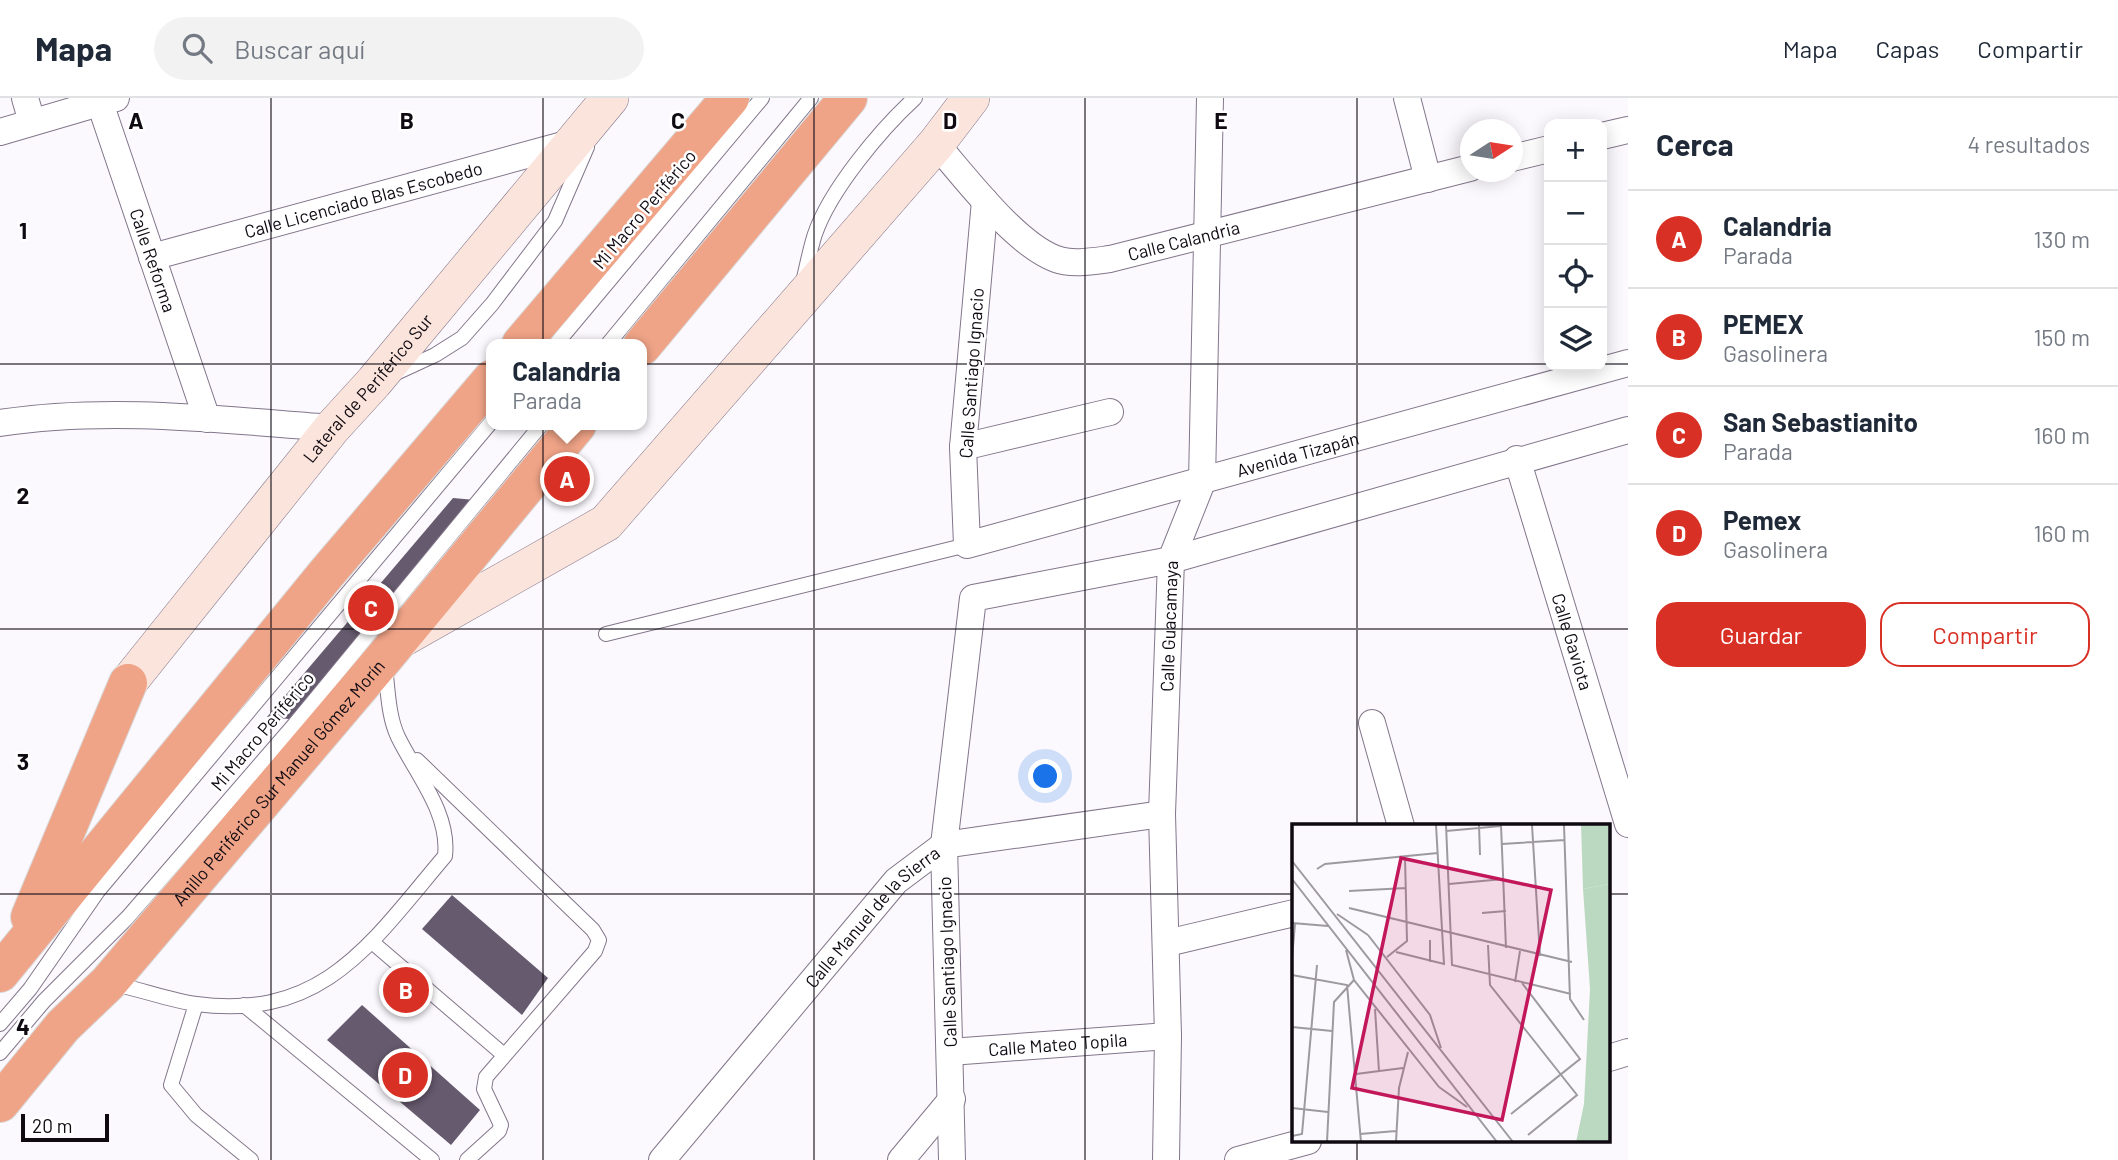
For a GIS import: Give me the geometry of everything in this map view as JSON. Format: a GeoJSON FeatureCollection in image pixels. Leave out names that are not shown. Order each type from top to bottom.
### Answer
{"type":"FeatureCollection","features":[{"type":"Feature","properties":{"kind":"highway"},"geometry":{"type":"LineString","coordinates":[[525,339],[730,98]]}},
{"type":"Feature","properties":{"kind":"highway"},"geometry":{"type":"LineString","coordinates":[[647,340],[848,98]]}},
{"type":"Feature","properties":{"kind":"highway"},"geometry":{"type":"LineString","coordinates":[[7,965],[318,584],[486,386]]}},
{"type":"Feature","properties":{"kind":"highway","name":"Anillo Periférico Sur Manuel Gómez Morín"},"geometry":{"type":"LineString","coordinates":[[0,1103],[63,1026],[108,983],[573,430]]}},
{"type":"Feature","properties":{"kind":"highway"},"geometry":{"type":"LineString","coordinates":[[7,965],[128,683]]}},
{"type":"Feature","properties":{"kind":"street"},"geometry":{"type":"LineString","coordinates":[[391,649],[606,523],[936,144],[971,98]]}},
{"type":"Feature","properties":{"kind":"street","name":"Calle Guacamaya"},"geometry":{"type":"LineString","coordinates":[[1166,1160],[1167,943],[1162,814],[1171,560],[1202,482],[1210,98]]}},
{"type":"Feature","properties":{"kind":"street"},"geometry":{"type":"LineString","coordinates":[[1407,98],[1428,178]]}},
{"type":"Feature","properties":{"kind":"street"},"geometry":{"type":"LineString","coordinates":[[0,132],[29,110],[108,100]]}},
{"type":"Feature","properties":{"kind":"street","name":"Calle Reforma"},"geometry":{"type":"LineString","coordinates":[[108,100],[152,257],[206,419]]}},
{"type":"Feature","properties":{"kind":"street","name":"Lateral de Periférico Sur"},"geometry":{"type":"LineString","coordinates":[[128,683],[332,428],[374,382],[609,100]]}},
{"type":"Feature","properties":{"kind":"street"},"geometry":{"type":"LineString","coordinates":[[1607,135],[1628,130]]}},
{"type":"Feature","properties":{"kind":"street","name":"Calle Licenciado Blas Escobedo"},"geometry":{"type":"LineString","coordinates":[[152,257],[574,142]]}},
{"type":"Feature","properties":{"kind":"street","name":"Calle Calandria"},"geometry":{"type":"LineString","coordinates":[[936,144],[985,201],[1025,238],[1058,260],[1110,259],[1460,171]]}},
{"type":"Feature","properties":{"kind":"street"},"geometry":{"type":"LineString","coordinates":[[1523,156],[1544,150]]}},
{"type":"Feature","properties":{"kind":"street","name":"Calle Santiago Ignacio"},"geometry":{"type":"LineString","coordinates":[[967,545],[963,447],[985,201]]}},
{"type":"Feature","properties":{"kind":"street","name":"Avenida Tizapán"},"geometry":{"type":"LineString","coordinates":[[967,545],[1628,363]]}},
{"type":"Feature","properties":{"kind":"street"},"geometry":{"type":"LineString","coordinates":[[963,447],[1110,412]]}},
{"type":"Feature","properties":{"kind":"street"},"geometry":{"type":"LineString","coordinates":[[0,423],[63,416],[206,419],[332,428]]}},
{"type":"Feature","properties":{"kind":"street"},"geometry":{"type":"LineString","coordinates":[[1171,560],[1517,459],[1628,430]]}},
{"type":"Feature","properties":{"kind":"street","name":"Calle Gaviota"},"geometry":{"type":"LineString","coordinates":[[1517,459],[1628,825]]}},
{"type":"Feature","properties":{"kind":"street","name":"Calle Santiago Ignacio"},"geometry":{"type":"LineString","coordinates":[[952,1160],[944,845],[973,598],[1171,560]]}},
{"type":"Feature","properties":{"kind":"street"},"geometry":{"type":"LineString","coordinates":[[1372,723],[1400,824]]}},
{"type":"Feature","properties":{"kind":"street","name":"Calle Manuel de la Sierra"},"geometry":{"type":"LineString","coordinates":[[662,1160],[896,881],[944,845],[1162,814]]}},
{"type":"Feature","properties":{"kind":"street"},"geometry":{"type":"LineString","coordinates":[[1610,831],[1628,825]]}},
{"type":"Feature","properties":{"kind":"street"},"geometry":{"type":"LineString","coordinates":[[1167,943],[1292,913]]}},
{"type":"Feature","properties":{"kind":"street","name":"Calle Mateo Topila"},"geometry":{"type":"LineString","coordinates":[[950,1052],[1168,1036]]}},
{"type":"Feature","properties":{"kind":"street"},"geometry":{"type":"LineString","coordinates":[[1610,1058],[1628,1052]]}},
{"type":"Feature","properties":{"kind":"street"},"geometry":{"type":"LineString","coordinates":[[901,1160],[952,1099]]}},
{"type":"Feature","properties":{"kind":"street"},"geometry":{"type":"LineString","coordinates":[[1238,1160],[1304,1142]]}},
{"type":"Feature","properties":{"kind":"lane","name":"Mi Macro Periférico"},"geometry":{"type":"LineString","coordinates":[[560,339],[762,98]]}},
{"type":"Feature","properties":{"kind":"lane"},"geometry":{"type":"LineString","coordinates":[[612,339],[811,98]]}},
{"type":"Feature","properties":{"kind":"lane"},"geometry":{"type":"LineString","coordinates":[[797,303],[815,232],[847,177],[915,98]]}},
{"type":"Feature","properties":{"kind":"lane"},"geometry":{"type":"LineString","coordinates":[[374,382],[435,355],[462,338],[492,304],[555,221],[609,100]]}},
{"type":"Feature","properties":{"kind":"lane","name":"Mi Macro Periférico"},"geometry":{"type":"LineString","coordinates":[[0,1024],[30,989],[98,891],[486,428]]}},
{"type":"Feature","properties":{"kind":"lane","name":"Mi Macro Periférico"},"geometry":{"type":"LineString","coordinates":[[0,1053],[44,1001],[137,906],[293,725],[537,430]]}},
{"type":"Feature","properties":{"kind":"lane"},"geometry":{"type":"LineString","coordinates":[[606,634],[967,545]]}},
{"type":"Feature","properties":{"kind":"lane"},"geometry":{"type":"LineString","coordinates":[[391,649],[392,720],[398,737],[409,752],[593,930],[599,940],[595,951],[504,1055],[484,1083],[500,1120],[499,1131],[467,1160]]}},
{"type":"Feature","properties":{"kind":"lane"},"geometry":{"type":"LineString","coordinates":[[108,983],[196,1004],[244,1005],[310,991],[372,942],[445,856],[447,839],[442,824],[409,752]]}},
{"type":"Feature","properties":{"kind":"lane"},"geometry":{"type":"LineString","coordinates":[[372,942],[504,1055]]}},
{"type":"Feature","properties":{"kind":"lane"},"geometry":{"type":"LineString","coordinates":[[196,1004],[172,1085],[196,1115],[251,1160]]}},
{"type":"Feature","properties":{"kind":"lane"},"geometry":{"type":"LineString","coordinates":[[244,1005],[432,1160]]}},
{"type":"Feature","properties":{"kind":"building"},"geometry":{"type":"Polygon","coordinates":[[[453,498],[475,500],[289,719],[267,717],[453,498]]]}},
{"type":"Feature","properties":{"kind":"building"},"geometry":{"type":"Polygon","coordinates":[[[452,895],[548,978],[522,1015],[422,929],[452,895]]]}},
{"type":"Feature","properties":{"kind":"building"},"geometry":{"type":"Polygon","coordinates":[[[362,1005],[480,1110],[451,1145],[327,1040],[362,1005]]]}},
{"type":"Feature","properties":{"kind":"place","name":"Calandria"},"geometry":{"type":"Point","coordinates":[567,479]}},
{"type":"Feature","properties":{"kind":"place","name":"San Sebastianito"},"geometry":{"type":"Point","coordinates":[371,608]}},
{"type":"Feature","properties":{"kind":"place","name":"PEMEX"},"geometry":{"type":"Point","coordinates":[406,990]}},
{"type":"Feature","properties":{"kind":"place","name":"Pemex"},"geometry":{"type":"Point","coordinates":[405,1075]}}]}
